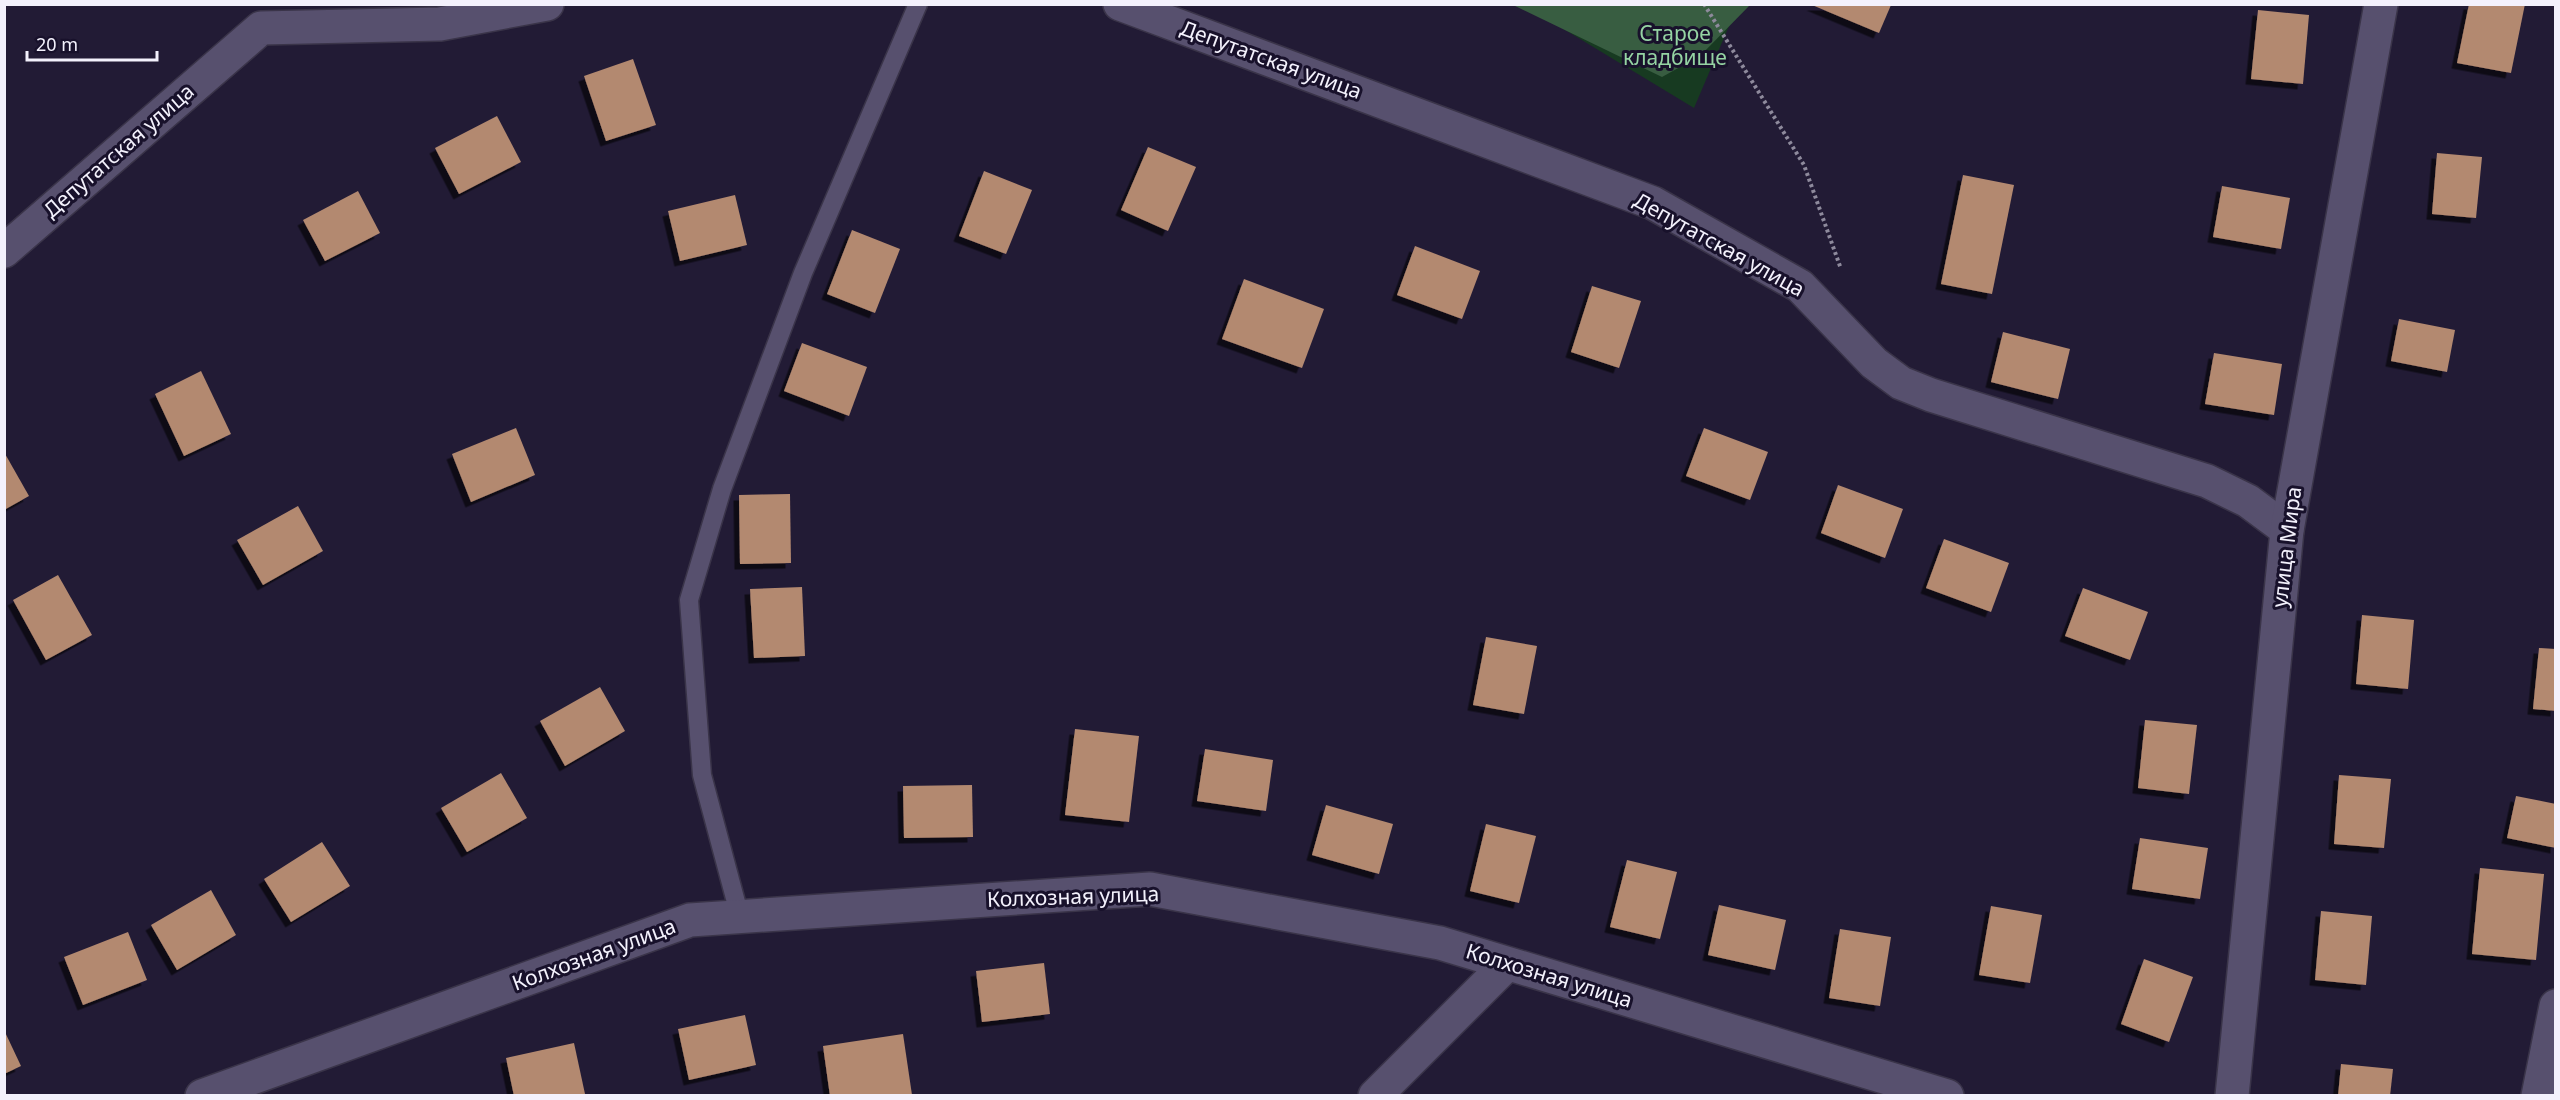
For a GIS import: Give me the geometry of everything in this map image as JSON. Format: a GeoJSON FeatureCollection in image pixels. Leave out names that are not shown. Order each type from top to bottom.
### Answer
{"type":"FeatureCollection","features":[{"type":"Feature","properties":{"kind":"street","name":"Депутатская улица"},"geometry":{"type":"LineString","coordinates":[[4,251],[261,28],[440,24],[547,4]]}},
{"type":"Feature","properties":{"kind":"street","name":"Депутатская улица"},"geometry":{"type":"LineString","coordinates":[[1120,4],[1653,203],[1800,286],[1874,363],[1901,383],[1931,395],[2207,480],[2248,501],[2287,530]]}},
{"type":"Feature","properties":{"kind":"street","name":"улица Мира"},"geometry":{"type":"LineString","coordinates":[[2232,1095],[2287,530],[2381,4]]}},
{"type":"Feature","properties":{"kind":"street","name":"Колхозная улица"},"geometry":{"type":"LineString","coordinates":[[202,1095],[243,1089],[690,920],[1150,889],[1440,943],[1947,1095]]}},
{"type":"Feature","properties":{"kind":"street"},"geometry":{"type":"LineString","coordinates":[[1375,1095],[1507,964]]}},
{"type":"Feature","properties":{"kind":"street"},"geometry":{"type":"LineString","coordinates":[[2538,1095],[2556,1006]]}},
{"type":"Feature","properties":{"kind":"lane"},"geometry":{"type":"LineString","coordinates":[[740,917],[702,774],[688,600],[722,489],[803,273],[918,4]]}},
{"type":"Feature","properties":{"kind":"path"},"geometry":{"type":"LineString","coordinates":[[1704,4],[1804,165],[1843,275]]}},
{"type":"Feature","properties":{"kind":"green space","name":"Старое кладбище"},"geometry":{"type":"Polygon","coordinates":[[[1513,5],[1750,5],[1700,56],[1662,77],[1513,5]]]}},
{"type":"Feature","properties":{"kind":"green space","name":"Старое кладбище"},"geometry":{"type":"Polygon","coordinates":[[[1524,5],[1738,5],[1694,108],[1524,5]]]}},
{"type":"Feature","properties":{"kind":"building"},"geometry":{"type":"Polygon","coordinates":[[[2469,4],[2525,4],[2511,73],[2457,63],[2469,4]]]}},
{"type":"Feature","properties":{"kind":"building"},"geometry":{"type":"Polygon","coordinates":[[[1812,5],[1891,5],[1879,33],[1812,5]]]}},
{"type":"Feature","properties":{"kind":"building"},"geometry":{"type":"Polygon","coordinates":[[[2258,10],[2309,15],[2303,84],[2251,79],[2258,10]]]}},
{"type":"Feature","properties":{"kind":"building"},"geometry":{"type":"Polygon","coordinates":[[[633,59],[656,125],[606,141],[584,76],[633,59]]]}},
{"type":"Feature","properties":{"kind":"building"},"geometry":{"type":"Polygon","coordinates":[[[497,116],[521,162],[459,194],[435,148],[497,116]]]}},
{"type":"Feature","properties":{"kind":"building"},"geometry":{"type":"Polygon","coordinates":[[[1148,147],[1196,167],[1168,231],[1121,210],[1148,147]]]}},
{"type":"Feature","properties":{"kind":"building"},"geometry":{"type":"Polygon","coordinates":[[[2437,153],[2482,157],[2476,218],[2432,214],[2437,153]]]}},
{"type":"Feature","properties":{"kind":"building"},"geometry":{"type":"Polygon","coordinates":[[[984,171],[1032,190],[1006,254],[959,236],[984,171]]]}},
{"type":"Feature","properties":{"kind":"building"},"geometry":{"type":"Polygon","coordinates":[[[1963,175],[2014,185],[1992,294],[1941,284],[1963,175]]]}},
{"type":"Feature","properties":{"kind":"building"},"geometry":{"type":"Polygon","coordinates":[[[2222,186],[2290,198],[2281,249],[2213,237],[2222,186]]]}},
{"type":"Feature","properties":{"kind":"building"},"geometry":{"type":"Polygon","coordinates":[[[358,191],[380,233],[325,261],[303,220],[358,191]]]}},
{"type":"Feature","properties":{"kind":"building"},"geometry":{"type":"Polygon","coordinates":[[[735,195],[747,245],[680,261],[668,211],[735,195]]]}},
{"type":"Feature","properties":{"kind":"building"},"geometry":{"type":"Polygon","coordinates":[[[852,230],[900,249],[875,313],[827,294],[852,230]]]}},
{"type":"Feature","properties":{"kind":"building"},"geometry":{"type":"Polygon","coordinates":[[[1415,246],[1480,271],[1462,319],[1397,295],[1415,246]]]}},
{"type":"Feature","properties":{"kind":"building"},"geometry":{"type":"Polygon","coordinates":[[[1244,279],[1324,309],[1302,368],[1222,339],[1244,279]]]}},
{"type":"Feature","properties":{"kind":"building"},"geometry":{"type":"Polygon","coordinates":[[[1592,286],[1641,301],[1619,368],[1571,352],[1592,286]]]}},
{"type":"Feature","properties":{"kind":"building"},"geometry":{"type":"Polygon","coordinates":[[[2399,319],[2455,330],[2447,372],[2391,361],[2399,319]]]}},
{"type":"Feature","properties":{"kind":"building"},"geometry":{"type":"Polygon","coordinates":[[[2003,332],[2070,349],[2058,399],[1991,382],[2003,332]]]}},
{"type":"Feature","properties":{"kind":"building"},"geometry":{"type":"Polygon","coordinates":[[[802,343],[867,367],[849,416],[784,391],[802,343]]]}},
{"type":"Feature","properties":{"kind":"building"},"geometry":{"type":"Polygon","coordinates":[[[2214,353],[2282,364],[2274,415],[2205,404],[2214,353]]]}},
{"type":"Feature","properties":{"kind":"building"},"geometry":{"type":"Polygon","coordinates":[[[201,371],[231,434],[184,456],[155,394],[201,371]]]}},
{"type":"Feature","properties":{"kind":"building"},"geometry":{"type":"Polygon","coordinates":[[[516,428],[535,475],[471,502],[452,454],[516,428]]]}},
{"type":"Feature","properties":{"kind":"building"},"geometry":{"type":"Polygon","coordinates":[[[1704,428],[1768,452],[1750,500],[1686,476],[1704,428]]]}},
{"type":"Feature","properties":{"kind":"building"},"geometry":{"type":"Polygon","coordinates":[[[4,452],[29,496],[4,510],[4,452]]]}},
{"type":"Feature","properties":{"kind":"building"},"geometry":{"type":"Polygon","coordinates":[[[1838,485],[1903,509],[1885,558],[1821,533],[1838,485]]]}},
{"type":"Feature","properties":{"kind":"building"},"geometry":{"type":"Polygon","coordinates":[[[790,494],[791,563],[740,564],[739,495],[790,494]]]}},
{"type":"Feature","properties":{"kind":"building"},"geometry":{"type":"Polygon","coordinates":[[[298,506],[323,551],[263,585],[237,540],[298,506]]]}},
{"type":"Feature","properties":{"kind":"building"},"geometry":{"type":"Polygon","coordinates":[[[1944,539],[2009,563],[1991,612],[1926,588],[1944,539]]]}},
{"type":"Feature","properties":{"kind":"building"},"geometry":{"type":"Polygon","coordinates":[[[58,575],[92,635],[46,660],[13,600],[58,575]]]}},
{"type":"Feature","properties":{"kind":"building"},"geometry":{"type":"Polygon","coordinates":[[[802,587],[805,656],[754,658],[750,589],[802,587]]]}},
{"type":"Feature","properties":{"kind":"building"},"geometry":{"type":"Polygon","coordinates":[[[2083,588],[2148,612],[2130,660],[2065,636],[2083,588]]]}},
{"type":"Feature","properties":{"kind":"building"},"geometry":{"type":"Polygon","coordinates":[[[2362,615],[2414,620],[2408,689],[2356,684],[2362,615]]]}},
{"type":"Feature","properties":{"kind":"building"},"geometry":{"type":"Polygon","coordinates":[[[1486,637],[1537,646],[1524,714],[1473,705],[1486,637]]]}},
{"type":"Feature","properties":{"kind":"building"},"geometry":{"type":"Polygon","coordinates":[[[2539,648],[2556,649],[2556,711],[2533,709],[2539,648]]]}},
{"type":"Feature","properties":{"kind":"building"},"geometry":{"type":"Polygon","coordinates":[[[600,687],[625,731],[565,766],[540,721],[600,687]]]}},
{"type":"Feature","properties":{"kind":"building"},"geometry":{"type":"Polygon","coordinates":[[[2145,720],[2197,725],[2189,794],[2138,788],[2145,720]]]}},
{"type":"Feature","properties":{"kind":"building"},"geometry":{"type":"Polygon","coordinates":[[[1075,729],[1139,736],[1129,822],[1065,815],[1075,729]]]}},
{"type":"Feature","properties":{"kind":"building"},"geometry":{"type":"Polygon","coordinates":[[[1205,749],[1273,760],[1266,811],[1197,801],[1205,749]]]}},
{"type":"Feature","properties":{"kind":"building"},"geometry":{"type":"Polygon","coordinates":[[[501,773],[527,818],[467,852],[441,808],[501,773]]]}},
{"type":"Feature","properties":{"kind":"building"},"geometry":{"type":"Polygon","coordinates":[[[2339,775],[2391,779],[2384,848],[2334,844],[2339,775]]]}},
{"type":"Feature","properties":{"kind":"building"},"geometry":{"type":"Polygon","coordinates":[[[972,785],[973,837],[904,838],[903,786],[972,785]]]}},
{"type":"Feature","properties":{"kind":"building"},"geometry":{"type":"Polygon","coordinates":[[[2516,796],[2556,804],[2556,848],[2507,838],[2516,796]]]}},
{"type":"Feature","properties":{"kind":"building"},"geometry":{"type":"Polygon","coordinates":[[[1326,805],[1393,824],[1379,874],[1312,855],[1326,805]]]}},
{"type":"Feature","properties":{"kind":"building"},"geometry":{"type":"Polygon","coordinates":[[[1486,824],[1536,836],[1519,903],[1470,891],[1486,824]]]}},
{"type":"Feature","properties":{"kind":"building"},"geometry":{"type":"Polygon","coordinates":[[[2140,838],[2208,848],[2200,899],[2132,889],[2140,838]]]}},
{"type":"Feature","properties":{"kind":"building"},"geometry":{"type":"Polygon","coordinates":[[[322,842],[350,886],[291,922],[264,879],[322,842]]]}},
{"type":"Feature","properties":{"kind":"building"},"geometry":{"type":"Polygon","coordinates":[[[1627,860],[1677,872],[1660,939],[1610,927],[1627,860]]]}},
{"type":"Feature","properties":{"kind":"building"},"geometry":{"type":"Polygon","coordinates":[[[2480,868],[2544,874],[2536,960],[2472,954],[2480,868]]]}},
{"type":"Feature","properties":{"kind":"building"},"geometry":{"type":"Polygon","coordinates":[[[211,890],[236,935],[177,970],[151,925],[211,890]]]}},
{"type":"Feature","properties":{"kind":"building"},"geometry":{"type":"Polygon","coordinates":[[[1719,905],[1786,920],[1775,970],[1708,955],[1719,905]]]}},
{"type":"Feature","properties":{"kind":"building"},"geometry":{"type":"Polygon","coordinates":[[[1991,906],[2042,915],[2030,983],[1979,975],[1991,906]]]}},
{"type":"Feature","properties":{"kind":"building"},"geometry":{"type":"Polygon","coordinates":[[[2321,911],[2372,916],[2366,985],[2315,980],[2321,911]]]}},
{"type":"Feature","properties":{"kind":"building"},"geometry":{"type":"Polygon","coordinates":[[[1840,929],[1891,937],[1880,1006],[1829,998],[1840,929]]]}},
{"type":"Feature","properties":{"kind":"building"},"geometry":{"type":"Polygon","coordinates":[[[128,932],[147,980],[83,1005],[64,957],[128,932]]]}},
{"type":"Feature","properties":{"kind":"building"},"geometry":{"type":"Polygon","coordinates":[[[2144,959],[2193,977],[2169,1042],[2121,1024],[2144,959]]]}},
{"type":"Feature","properties":{"kind":"building"},"geometry":{"type":"Polygon","coordinates":[[[1044,963],[1050,1014],[982,1022],[976,971],[1044,963]]]}},
{"type":"Feature","properties":{"kind":"building"},"geometry":{"type":"Polygon","coordinates":[[[745,1015],[756,1065],[689,1080],[678,1029],[745,1015]]]}},
{"type":"Feature","properties":{"kind":"building"},"geometry":{"type":"Polygon","coordinates":[[[4,1030],[21,1066],[4,1074],[4,1030]]]}},
{"type":"Feature","properties":{"kind":"building"},"geometry":{"type":"Polygon","coordinates":[[[903,1034],[912,1095],[830,1096],[823,1046],[903,1034]]]}},
{"type":"Feature","properties":{"kind":"building"},"geometry":{"type":"Polygon","coordinates":[[[574,1043],[585,1094],[514,1096],[506,1058],[574,1043]]]}},
{"type":"Feature","properties":{"kind":"building"},"geometry":{"type":"Polygon","coordinates":[[[2341,1064],[2393,1069],[2390,1096],[2338,1096],[2341,1064]]]}}]}
